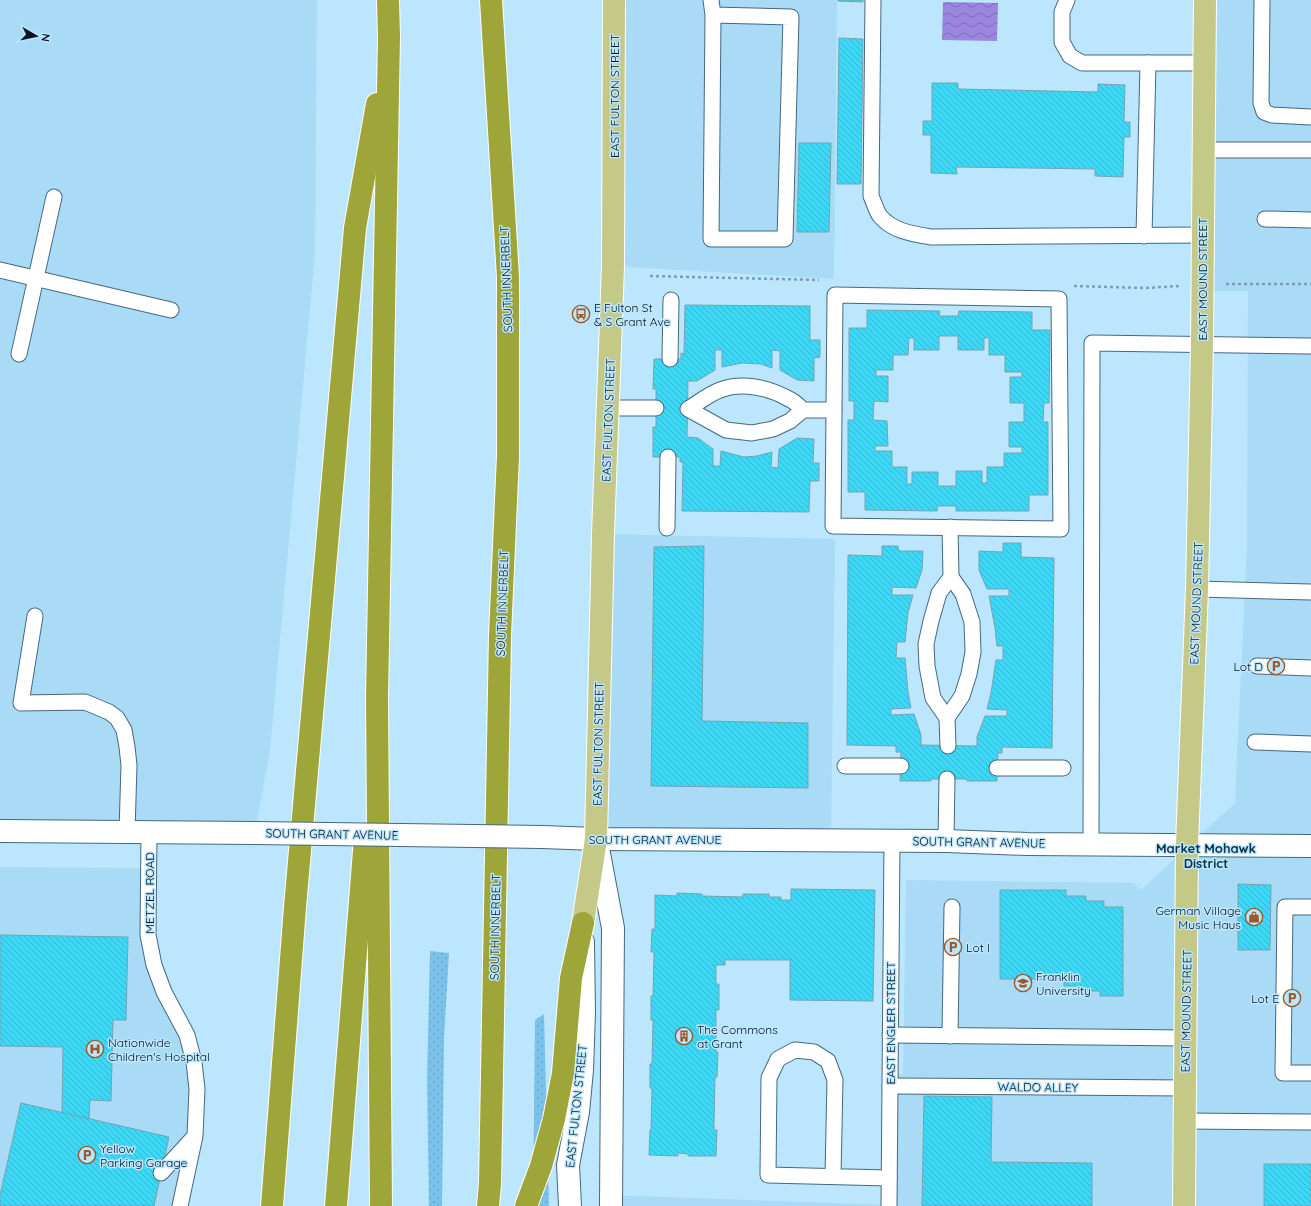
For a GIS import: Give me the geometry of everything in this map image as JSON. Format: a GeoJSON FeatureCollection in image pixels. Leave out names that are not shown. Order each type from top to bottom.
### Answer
{"type":"FeatureCollection","features":[{"type":"Feature","properties":{"kind":"highway"},"geometry":{"type":"LineString","coordinates":[[381,1206],[377,698],[389,36],[388,0]]}},
{"type":"Feature","properties":{"kind":"highway","name":"SOUTH INNERBELT"},"geometry":{"type":"LineString","coordinates":[[488,1206],[490,1184],[500,642],[508,456],[508,293],[491,0]]}},
{"type":"Feature","properties":{"kind":"highway"},"geometry":{"type":"LineString","coordinates":[[272,1206],[295,907],[356,228],[389,36]]}},
{"type":"Feature","properties":{"kind":"highway"},"geometry":{"type":"LineString","coordinates":[[336,1206],[377,698]]}},
{"type":"Feature","properties":{"kind":"highway"},"geometry":{"type":"LineString","coordinates":[[526,1206],[541,1166],[554,1119],[563,1073],[571,978],[583,924]]}},
{"type":"Feature","properties":{"kind":"highway"},"geometry":{"type":"LineString","coordinates":[[490,1184],[491,1206]]}},
{"type":"Feature","properties":{"kind":"main road","name":"EAST FULTON STREET"},"geometry":{"type":"LineString","coordinates":[[583,924],[596,839],[603,534],[613,266],[614,0]]}},
{"type":"Feature","properties":{"kind":"main road","name":"EAST MOUND STREET"},"geometry":{"type":"LineString","coordinates":[[1184,1206],[1188,844],[1197,589],[1202,344],[1205,0]]}},
{"type":"Feature","properties":{"kind":"street","name":"SOUTH GRANT AVENUE"},"geometry":{"type":"LineString","coordinates":[[0,831],[255,833],[596,839],[946,841],[1027,844],[1311,846]]}},
{"type":"Feature","properties":{"kind":"street","name":"EAST FULTON STREET"},"geometry":{"type":"LineString","coordinates":[[596,839],[614,928],[611,1206]]}},
{"type":"Feature","properties":{"kind":"street","name":"EAST FULTON STREET"},"geometry":{"type":"LineString","coordinates":[[570,1206],[568,1165],[578,1112],[582,1070],[584,1012],[583,924]]}},
{"type":"Feature","properties":{"kind":"lane"},"geometry":{"type":"LineString","coordinates":[[711,0],[713,15],[711,239],[785,239],[790,17],[713,15]]}},
{"type":"Feature","properties":{"kind":"lane"},"geometry":{"type":"LineString","coordinates":[[873,0],[871,196],[879,216],[893,228],[911,234],[931,237],[1202,235]]}},
{"type":"Feature","properties":{"kind":"lane"},"geometry":{"type":"LineString","coordinates":[[1067,0],[1062,12],[1062,42],[1070,56],[1082,63],[1204,63]]}},
{"type":"Feature","properties":{"kind":"lane"},"geometry":{"type":"LineString","coordinates":[[1262,0],[1261,103],[1264,112],[1272,115],[1311,117]]}},
{"type":"Feature","properties":{"kind":"lane"},"geometry":{"type":"LineString","coordinates":[[1144,236],[1148,63]]}},
{"type":"Feature","properties":{"kind":"lane"},"geometry":{"type":"LineString","coordinates":[[1203,150],[1311,150]]}},
{"type":"Feature","properties":{"kind":"lane"},"geometry":{"type":"LineString","coordinates":[[19,354],[54,197]]}},
{"type":"Feature","properties":{"kind":"lane"},"geometry":{"type":"LineString","coordinates":[[1265,219],[1311,220]]}},
{"type":"Feature","properties":{"kind":"lane"},"geometry":{"type":"LineString","coordinates":[[0,270],[171,310]]}},
{"type":"Feature","properties":{"kind":"lane"},"geometry":{"type":"LineString","coordinates":[[836,296],[1060,299],[1061,529],[833,526],[834,410],[836,296]]}},
{"type":"Feature","properties":{"kind":"lane"},"geometry":{"type":"LineString","coordinates":[[670,359],[671,300]]}},
{"type":"Feature","properties":{"kind":"lane"},"geometry":{"type":"LineString","coordinates":[[1091,844],[1092,343],[1311,346]]}},
{"type":"Feature","properties":{"kind":"lane"},"geometry":{"type":"LineString","coordinates":[[803,410],[790,399],[770,390],[755,387],[732,386],[718,390],[688,409],[726,430],[752,433],[773,429],[790,421],[803,410],[834,410]]}},
{"type":"Feature","properties":{"kind":"lane"},"geometry":{"type":"LineString","coordinates":[[608,408],[656,408]]}},
{"type":"Feature","properties":{"kind":"lane"},"geometry":{"type":"LineString","coordinates":[[667,528],[668,457]]}},
{"type":"Feature","properties":{"kind":"lane"},"geometry":{"type":"LineString","coordinates":[[948,746],[948,718],[962,696],[974,652],[972,622],[963,594],[951,577],[950,527]]}},
{"type":"Feature","properties":{"kind":"lane"},"geometry":{"type":"LineString","coordinates":[[948,718],[933,698],[927,666],[926,644],[939,593],[951,577]]}},
{"type":"Feature","properties":{"kind":"lane"},"geometry":{"type":"LineString","coordinates":[[1197,589],[1311,592]]}},
{"type":"Feature","properties":{"kind":"lane"},"geometry":{"type":"LineString","coordinates":[[35,616],[21,703],[84,702],[109,712],[117,718],[124,730],[129,759],[127,832]]}},
{"type":"Feature","properties":{"kind":"lane"},"geometry":{"type":"LineString","coordinates":[[1257,666],[1311,668]]}},
{"type":"Feature","properties":{"kind":"lane"},"geometry":{"type":"LineString","coordinates":[[1254,742],[1311,744]]}},
{"type":"Feature","properties":{"kind":"lane"},"geometry":{"type":"LineString","coordinates":[[845,766],[901,766]]}},
{"type":"Feature","properties":{"kind":"lane"},"geometry":{"type":"LineString","coordinates":[[997,768],[1063,768]]}},
{"type":"Feature","properties":{"kind":"lane"},"geometry":{"type":"LineString","coordinates":[[946,841],[947,779]]}},
{"type":"Feature","properties":{"kind":"lane","name":"METZEL ROAD"},"geometry":{"type":"LineString","coordinates":[[149,833],[148,935],[154,965],[164,992],[187,1035],[194,1062],[197,1089],[195,1136],[180,1206]]}},
{"type":"Feature","properties":{"kind":"lane","name":"EAST ENGLER STREET"},"geometry":{"type":"LineString","coordinates":[[889,1206],[892,841]]}},
{"type":"Feature","properties":{"kind":"lane"},"geometry":{"type":"LineString","coordinates":[[950,1036],[952,907]]}},
{"type":"Feature","properties":{"kind":"lane"},"geometry":{"type":"LineString","coordinates":[[1311,907],[1285,907],[1283,1073],[1311,1073]]}},
{"type":"Feature","properties":{"kind":"lane"},"geometry":{"type":"LineString","coordinates":[[890,1035],[1186,1038]]}},
{"type":"Feature","properties":{"kind":"lane"},"geometry":{"type":"LineString","coordinates":[[833,1176],[835,1080],[828,1061],[814,1052],[795,1050],[778,1059],[769,1078],[768,1176],[889,1178]]}},
{"type":"Feature","properties":{"kind":"lane","name":"WALDO ALLEY"},"geometry":{"type":"LineString","coordinates":[[890,1086],[1186,1088]]}},
{"type":"Feature","properties":{"kind":"lane"},"geometry":{"type":"LineString","coordinates":[[1185,1121],[1311,1122]]}},
{"type":"Feature","properties":{"kind":"lane"},"geometry":{"type":"LineString","coordinates":[[162,1173],[195,1136]]}},
{"type":"Feature","properties":{"kind":"shaded area"},"geometry":{"type":"Polygon","coordinates":[[[0,0],[317,0],[315,253],[270,750],[255,833],[0,827],[0,0]]]}},
{"type":"Feature","properties":{"kind":"shaded area"},"geometry":{"type":"Polygon","coordinates":[[[613,0],[837,0],[834,279],[613,266],[613,0]]]}},
{"type":"Feature","properties":{"kind":"shaded area"},"geometry":{"type":"Polygon","coordinates":[[[1198,0],[1311,0],[1311,1206],[611,1206],[611,1195],[890,1205],[890,1074],[903,1074],[906,880],[1133,883],[1141,890],[1235,803],[1247,544],[1248,291],[1192,291],[1198,0]]]}},
{"type":"Feature","properties":{"kind":"shaded area"},"geometry":{"type":"Polygon","coordinates":[[[603,534],[835,539],[831,837],[596,839],[603,534]]]}},
{"type":"Feature","properties":{"kind":"shaded area","name":"Nationwide Children's Hospital"},"geometry":{"type":"Polygon","coordinates":[[[0,867],[149,868],[148,935],[164,992],[197,1089],[179,1206],[0,1206],[0,867]]]}},
{"type":"Feature","properties":{"kind":"shaded area"},"geometry":{"type":"Polygon","coordinates":[[[430,951],[449,953],[444,1039],[442,1206],[429,1206],[427,1080],[430,951]]]}},
{"type":"Feature","properties":{"kind":"shaded area"},"geometry":{"type":"Polygon","coordinates":[[[544,1014],[549,1206],[533,1206],[535,1020],[544,1014]]]}},
{"type":"Feature","properties":{"kind":"water"},"geometry":{"type":"Polygon","coordinates":[[[943,2],[998,3],[997,41],[942,40],[943,2]]]}},
{"type":"Feature","properties":{"kind":"building"},"geometry":{"type":"Polygon","coordinates":[[[863,0],[863,2],[838,1],[863,0]]]}},
{"type":"Feature","properties":{"kind":"building"},"geometry":{"type":"Polygon","coordinates":[[[839,38],[863,39],[861,184],[837,184],[839,38]]]}},
{"type":"Feature","properties":{"kind":"building"},"geometry":{"type":"Polygon","coordinates":[[[932,83],[958,83],[958,89],[1098,92],[1098,84],[1125,85],[1124,122],[1130,122],[1130,137],[1124,137],[1123,177],[1095,176],[1095,169],[956,167],[957,174],[931,173],[931,135],[923,135],[923,121],[932,121],[932,83]]]}},
{"type":"Feature","properties":{"kind":"building"},"geometry":{"type":"Polygon","coordinates":[[[799,143],[831,143],[829,232],[797,232],[799,143]]]}},
{"type":"Feature","properties":{"kind":"building"},"geometry":{"type":"Polygon","coordinates":[[[685,305],[810,306],[810,340],[820,340],[820,357],[814,358],[814,381],[797,380],[780,370],[780,351],[772,350],[772,368],[761,364],[742,363],[722,367],[722,350],[715,350],[715,370],[697,381],[688,381],[687,437],[698,438],[713,449],[713,466],[720,466],[721,451],[744,457],[757,456],[772,452],[771,467],[778,468],[779,449],[797,438],[814,439],[813,463],[819,463],[819,481],[810,481],[809,512],[682,511],[683,462],[680,462],[680,457],[653,457],[653,427],[656,427],[656,389],[653,389],[654,359],[681,359],[681,353],[684,354],[685,305]]]}},
{"type":"Feature","properties":{"kind":"building"},"geometry":{"type":"Polygon","coordinates":[[[867,310],[940,311],[939,316],[958,316],[959,311],[1032,312],[1032,330],[1050,330],[1049,403],[1044,403],[1043,422],[1048,422],[1048,495],[1029,495],[1029,511],[956,511],[956,506],[938,506],[937,511],[865,510],[865,492],[848,492],[848,420],[854,420],[854,401],[849,401],[849,328],[867,328],[867,310]],[[939,336],[939,350],[914,350],[914,338],[909,338],[908,355],[893,355],[893,370],[876,370],[876,376],[888,376],[888,402],[874,401],[873,420],[887,421],[888,446],[875,446],[875,451],[892,451],[892,467],[907,467],[907,484],[912,484],[912,472],[938,472],[938,486],[956,486],[956,471],[982,471],[982,483],[987,483],[987,467],[1004,467],[1004,453],[1022,453],[1022,447],[1009,447],[1009,422],[1024,422],[1024,403],[1010,403],[1010,377],[1022,377],[1022,372],[1005,372],[1005,355],[989,355],[989,338],[984,338],[984,350],[958,350],[958,336],[939,336]]]}},
{"type":"Feature","properties":{"kind":"building"},"geometry":{"type":"Polygon","coordinates":[[[1003,543],[1021,543],[1021,557],[1054,558],[1052,748],[1002,747],[1002,753],[998,753],[997,781],[931,779],[931,781],[900,781],[901,752],[896,752],[896,746],[847,745],[848,555],[882,556],[882,546],[898,546],[899,551],[923,551],[922,570],[916,588],[892,587],[892,595],[913,595],[908,613],[905,642],[897,642],[896,658],[905,658],[911,708],[891,709],[891,715],[914,714],[921,735],[921,745],[977,746],[977,737],[985,716],[1007,716],[1007,710],[987,709],[996,660],[1003,660],[1003,646],[997,646],[989,596],[1009,596],[1009,589],[987,589],[979,570],[979,551],[1003,552],[1003,543]]]}},
{"type":"Feature","properties":{"kind":"building"},"geometry":{"type":"Polygon","coordinates":[[[704,546],[702,721],[808,723],[808,788],[651,786],[654,547],[704,546]]]}},
{"type":"Feature","properties":{"kind":"building","name":"German Village Music Haus"},"geometry":{"type":"Polygon","coordinates":[[[1238,884],[1271,885],[1270,950],[1238,950],[1238,884]]]}},
{"type":"Feature","properties":{"kind":"building","name":"The Commons at Grant"},"geometry":{"type":"Polygon","coordinates":[[[791,889],[875,890],[873,1001],[790,1000],[790,960],[725,960],[725,965],[716,965],[716,984],[719,984],[719,1010],[716,1010],[716,1052],[718,1052],[717,1077],[715,1077],[714,1130],[717,1130],[716,1156],[688,1156],[688,1154],[678,1153],[678,1156],[649,1155],[652,1088],[650,1088],[650,1064],[652,1064],[653,1020],[651,1020],[651,996],[653,996],[654,952],[651,952],[652,929],[655,929],[655,895],[677,896],[677,893],[702,894],[702,896],[743,897],[743,894],[769,894],[769,897],[781,897],[781,900],[791,900],[791,889]]]}},
{"type":"Feature","properties":{"kind":"building"},"geometry":{"type":"Polygon","coordinates":[[[1000,890],[1066,890],[1066,896],[1086,896],[1086,901],[1104,901],[1104,907],[1123,907],[1123,996],[1100,996],[1100,991],[1083,991],[1083,986],[1064,986],[1064,979],[1000,979],[1000,890]]]}},
{"type":"Feature","properties":{"kind":"building"},"geometry":{"type":"Polygon","coordinates":[[[0,935],[128,937],[126,1020],[113,1020],[111,1101],[90,1100],[89,1119],[62,1113],[63,1047],[0,1046],[0,935]]]}},
{"type":"Feature","properties":{"kind":"building"},"geometry":{"type":"Polygon","coordinates":[[[924,1096],[992,1097],[991,1162],[1092,1163],[1092,1206],[922,1206],[924,1096]]]}},
{"type":"Feature","properties":{"kind":"building","name":"Yellow Parking Garage"},"geometry":{"type":"Polygon","coordinates":[[[21,1103],[169,1137],[154,1206],[0,1206],[0,1195],[21,1103]]]}},
{"type":"Feature","properties":{"kind":"building"},"geometry":{"type":"Polygon","coordinates":[[[1264,1164],[1311,1164],[1311,1206],[1264,1206],[1264,1164]]]}},
{"type":"Feature","properties":{"kind":"place","name":"E Fulton St & S Grant Ave"},"geometry":{"type":"Point","coordinates":[581,314]}},
{"type":"Feature","properties":{"kind":"place","name":"Lot D"},"geometry":{"type":"Point","coordinates":[1276,666]}},
{"type":"Feature","properties":{"kind":"place","name":"German Village Music Haus"},"geometry":{"type":"Point","coordinates":[1254,917]}},
{"type":"Feature","properties":{"kind":"place","name":"Lot I"},"geometry":{"type":"Point","coordinates":[953,947]}},
{"type":"Feature","properties":{"kind":"place","name":"Franklin University"},"geometry":{"type":"Point","coordinates":[1023,983]}},
{"type":"Feature","properties":{"kind":"place","name":"Lot E"},"geometry":{"type":"Point","coordinates":[1292,998]}},
{"type":"Feature","properties":{"kind":"place","name":"The Commons at Grant"},"geometry":{"type":"Point","coordinates":[684,1036]}},
{"type":"Feature","properties":{"kind":"place","name":"Nationwide Children's Hospital"},"geometry":{"type":"Point","coordinates":[95,1049]}},
{"type":"Feature","properties":{"kind":"place","name":"Yellow Parking Garage"},"geometry":{"type":"Point","coordinates":[87,1155]}},
{"type":"Feature","properties":{"kind":"district","name":"Market Mohawk District"},"geometry":{"type":"Point","coordinates":[1206,856]}}]}
